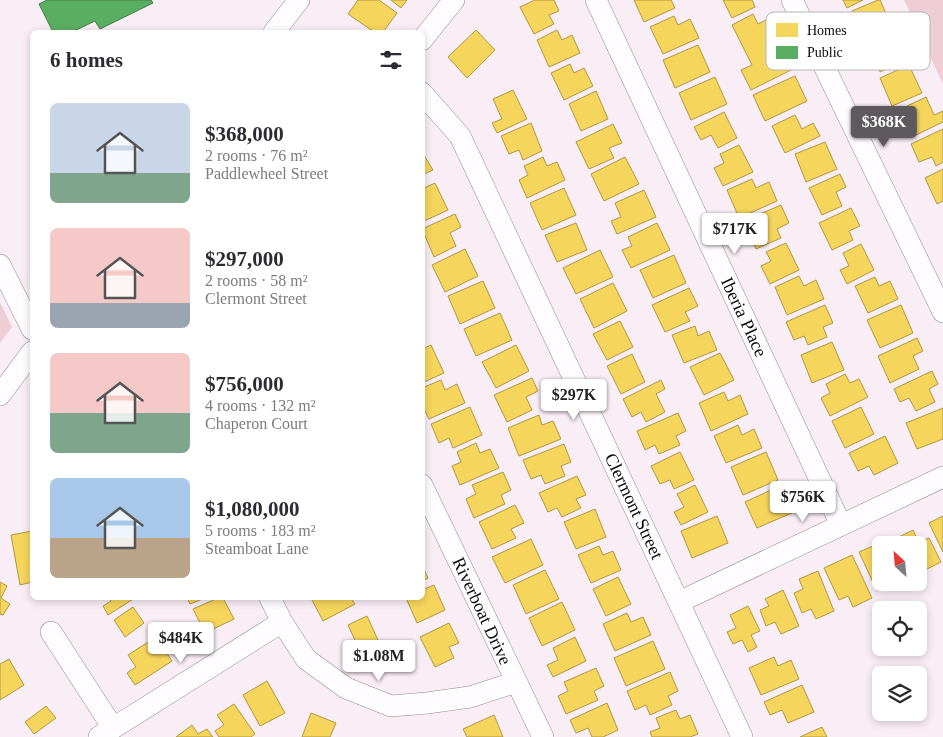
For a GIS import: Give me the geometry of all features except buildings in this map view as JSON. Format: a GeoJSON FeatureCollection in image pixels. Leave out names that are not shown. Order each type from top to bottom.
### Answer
{"type":"FeatureCollection","features":[{"type":"Feature","properties":{"kind":"street"},"geometry":{"type":"LineString","coordinates":[[276,30],[299,0]]}},
{"type":"Feature","properties":{"kind":"street"},"geometry":{"type":"LineString","coordinates":[[425,36],[454,0]]}},
{"type":"Feature","properties":{"kind":"street","name":"Iberia Place"},"geometry":{"type":"LineString","coordinates":[[596,0],[840,525]]}},
{"type":"Feature","properties":{"kind":"street"},"geometry":{"type":"LineString","coordinates":[[792,0],[798,12]]}},
{"type":"Feature","properties":{"kind":"street"},"geometry":{"type":"LineString","coordinates":[[826,70],[943,312]]}},
{"type":"Feature","properties":{"kind":"street","name":"Clermont Street"},"geometry":{"type":"LineString","coordinates":[[425,96],[460,136],[742,737]]}},
{"type":"Feature","properties":{"kind":"street"},"geometry":{"type":"LineString","coordinates":[[0,265],[30,325]]}},
{"type":"Feature","properties":{"kind":"street"},"geometry":{"type":"LineString","coordinates":[[0,395],[30,355]]}},
{"type":"Feature","properties":{"kind":"street"},"geometry":{"type":"LineString","coordinates":[[679,602],[943,477]]}},
{"type":"Feature","properties":{"kind":"street","name":"Riverboat Drive"},"geometry":{"type":"LineString","coordinates":[[425,491],[543,737]]}},
{"type":"Feature","properties":{"kind":"street"},"geometry":{"type":"LineString","coordinates":[[271,600],[282,622],[306,659],[346,688],[391,706],[470,697],[516,682]]}},
{"type":"Feature","properties":{"kind":"street"},"geometry":{"type":"LineString","coordinates":[[51,632],[106,733],[282,622]]}},
{"type":"Feature","properties":{"kind":"shaded area"},"geometry":{"type":"Polygon","coordinates":[[[904,0],[943,0],[943,84],[930,56],[930,12],[910,12],[904,0]]]}},
{"type":"Feature","properties":{"kind":"shaded area"},"geometry":{"type":"Polygon","coordinates":[[[0,302],[12,327],[0,343],[0,302]]]}}]}
